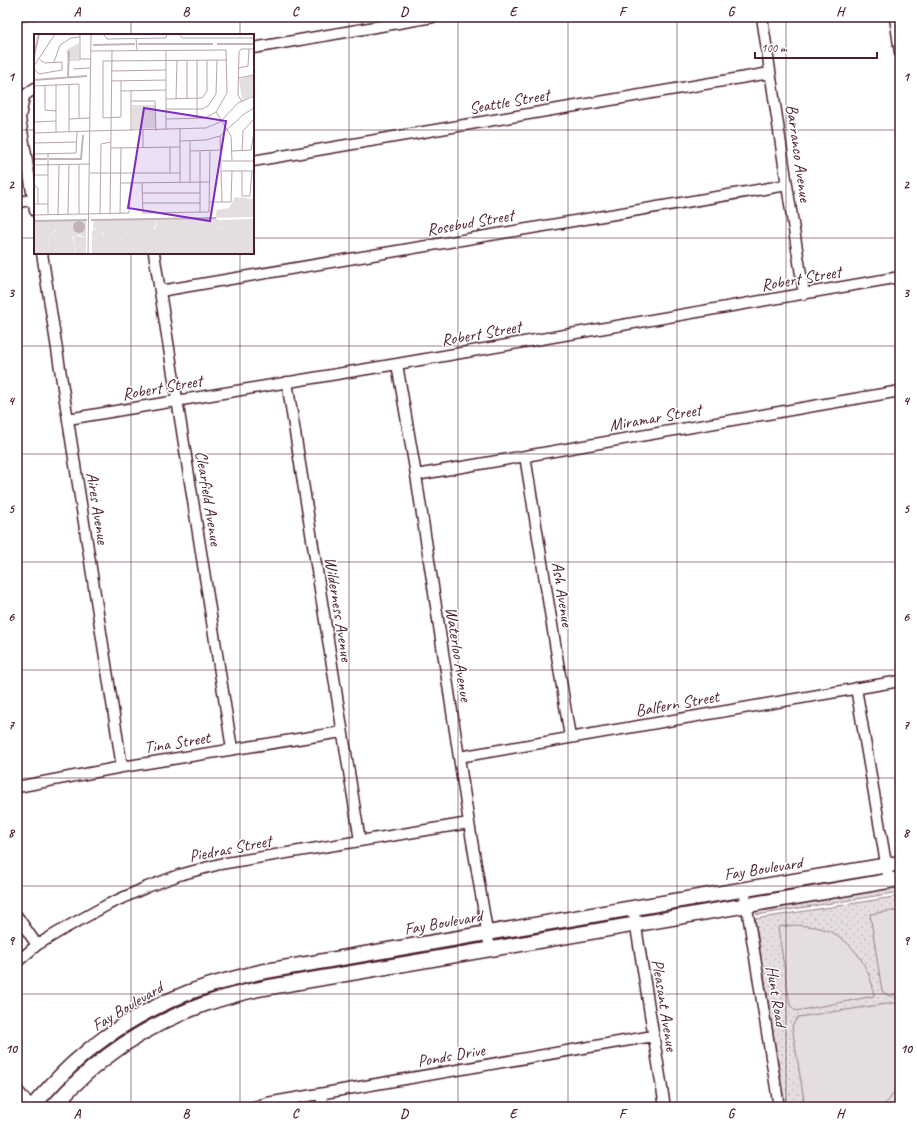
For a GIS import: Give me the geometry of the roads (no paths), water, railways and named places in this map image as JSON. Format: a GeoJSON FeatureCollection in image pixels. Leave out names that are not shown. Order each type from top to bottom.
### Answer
{"type":"FeatureCollection","features":[{"type":"Feature","properties":{"kind":"main road","name":"Fay Boulevard"},"geometry":{"type":"LineString","coordinates":[[32,1107],[54,1082],[77,1060],[111,1034],[148,1011],[187,993],[230,979],[260,972],[893,864]]}},
{"type":"Feature","properties":{"kind":"main road","name":"Fay Boulevard"},"geometry":{"type":"LineString","coordinates":[[53,1107],[63,1095],[100,1061],[151,1027],[206,1003],[235,994],[894,880]]}},
{"type":"Feature","properties":{"kind":"street"},"geometry":{"type":"LineString","coordinates":[[254,48],[433,17]]}},
{"type":"Feature","properties":{"kind":"street","name":"Barranco Avenue"},"geometry":{"type":"LineString","coordinates":[[762,17],[804,294]]}},
{"type":"Feature","properties":{"kind":"street"},"geometry":{"type":"LineString","coordinates":[[895,17],[900,53]]}},
{"type":"Feature","properties":{"kind":"street","name":"Seattle Street"},"geometry":{"type":"LineString","coordinates":[[254,162],[770,73]]}},
{"type":"Feature","properties":{"kind":"street"},"geometry":{"type":"LineString","coordinates":[[34,89],[24,96],[20,118],[34,206]]}},
{"type":"Feature","properties":{"kind":"street","name":"Rosebud Street"},"geometry":{"type":"LineString","coordinates":[[160,291],[787,184]]}},
{"type":"Feature","properties":{"kind":"street"},"geometry":{"type":"LineString","coordinates":[[17,202],[33,200]]}},
{"type":"Feature","properties":{"kind":"street","name":"Aires Avenue"},"geometry":{"type":"LineString","coordinates":[[42,254],[122,767]]}},
{"type":"Feature","properties":{"kind":"street","name":"Clearfield Avenue"},"geometry":{"type":"LineString","coordinates":[[154,254],[232,749]]}},
{"type":"Feature","properties":{"kind":"street","name":"Robert Street"},"geometry":{"type":"LineString","coordinates":[[68,419],[900,277]]}},
{"type":"Feature","properties":{"kind":"street","name":"Waterloo Avenue"},"geometry":{"type":"LineString","coordinates":[[397,364],[416,475],[469,823],[490,949]]}},
{"type":"Feature","properties":{"kind":"street","name":"Wilderness Avenue"},"geometry":{"type":"LineString","coordinates":[[287,382],[360,841]]}},
{"type":"Feature","properties":{"kind":"street","name":"Miramar Street"},"geometry":{"type":"LineString","coordinates":[[416,475],[900,391]]}},
{"type":"Feature","properties":{"kind":"street","name":"Ash Avenue"},"geometry":{"type":"LineString","coordinates":[[525,456],[570,737]]}},
{"type":"Feature","properties":{"kind":"street","name":"Balfern Street"},"geometry":{"type":"LineString","coordinates":[[459,757],[900,681]]}},
{"type":"Feature","properties":{"kind":"street"},"geometry":{"type":"LineString","coordinates":[[856,688],[893,864],[894,880]]}},
{"type":"Feature","properties":{"kind":"street","name":"Tina Street"},"geometry":{"type":"LineString","coordinates":[[17,787],[122,767],[342,732]]}},
{"type":"Feature","properties":{"kind":"street","name":"Piedras Street"},"geometry":{"type":"LineString","coordinates":[[17,962],[37,945],[66,927],[109,904],[146,887],[179,875],[220,864],[469,823]]}},
{"type":"Feature","properties":{"kind":"street","name":"Hunt Road"},"geometry":{"type":"LineString","coordinates":[[744,889],[779,1107]]}},
{"type":"Feature","properties":{"kind":"street","name":"Pleasant Avenue"},"geometry":{"type":"LineString","coordinates":[[633,908],[665,1107]]}},
{"type":"Feature","properties":{"kind":"street"},"geometry":{"type":"LineString","coordinates":[[17,916],[37,945]]}},
{"type":"Feature","properties":{"kind":"street"},"geometry":{"type":"LineString","coordinates":[[297,966],[300,982]]}},
{"type":"Feature","properties":{"kind":"street","name":"Ponds Drive"},"geometry":{"type":"LineString","coordinates":[[254,1107],[267,1103],[653,1036]]}},
{"type":"Feature","properties":{"kind":"street"},"geometry":{"type":"LineString","coordinates":[[17,1090],[32,1107]]}},
{"type":"Feature","properties":{"kind":"street"},"geometry":{"type":"LineString","coordinates":[[321,1094],[323,1107]]}},
{"type":"Feature","properties":{"kind":"waterway"},"geometry":{"type":"LineString","coordinates":[[17,22],[48,17]]}}]}
